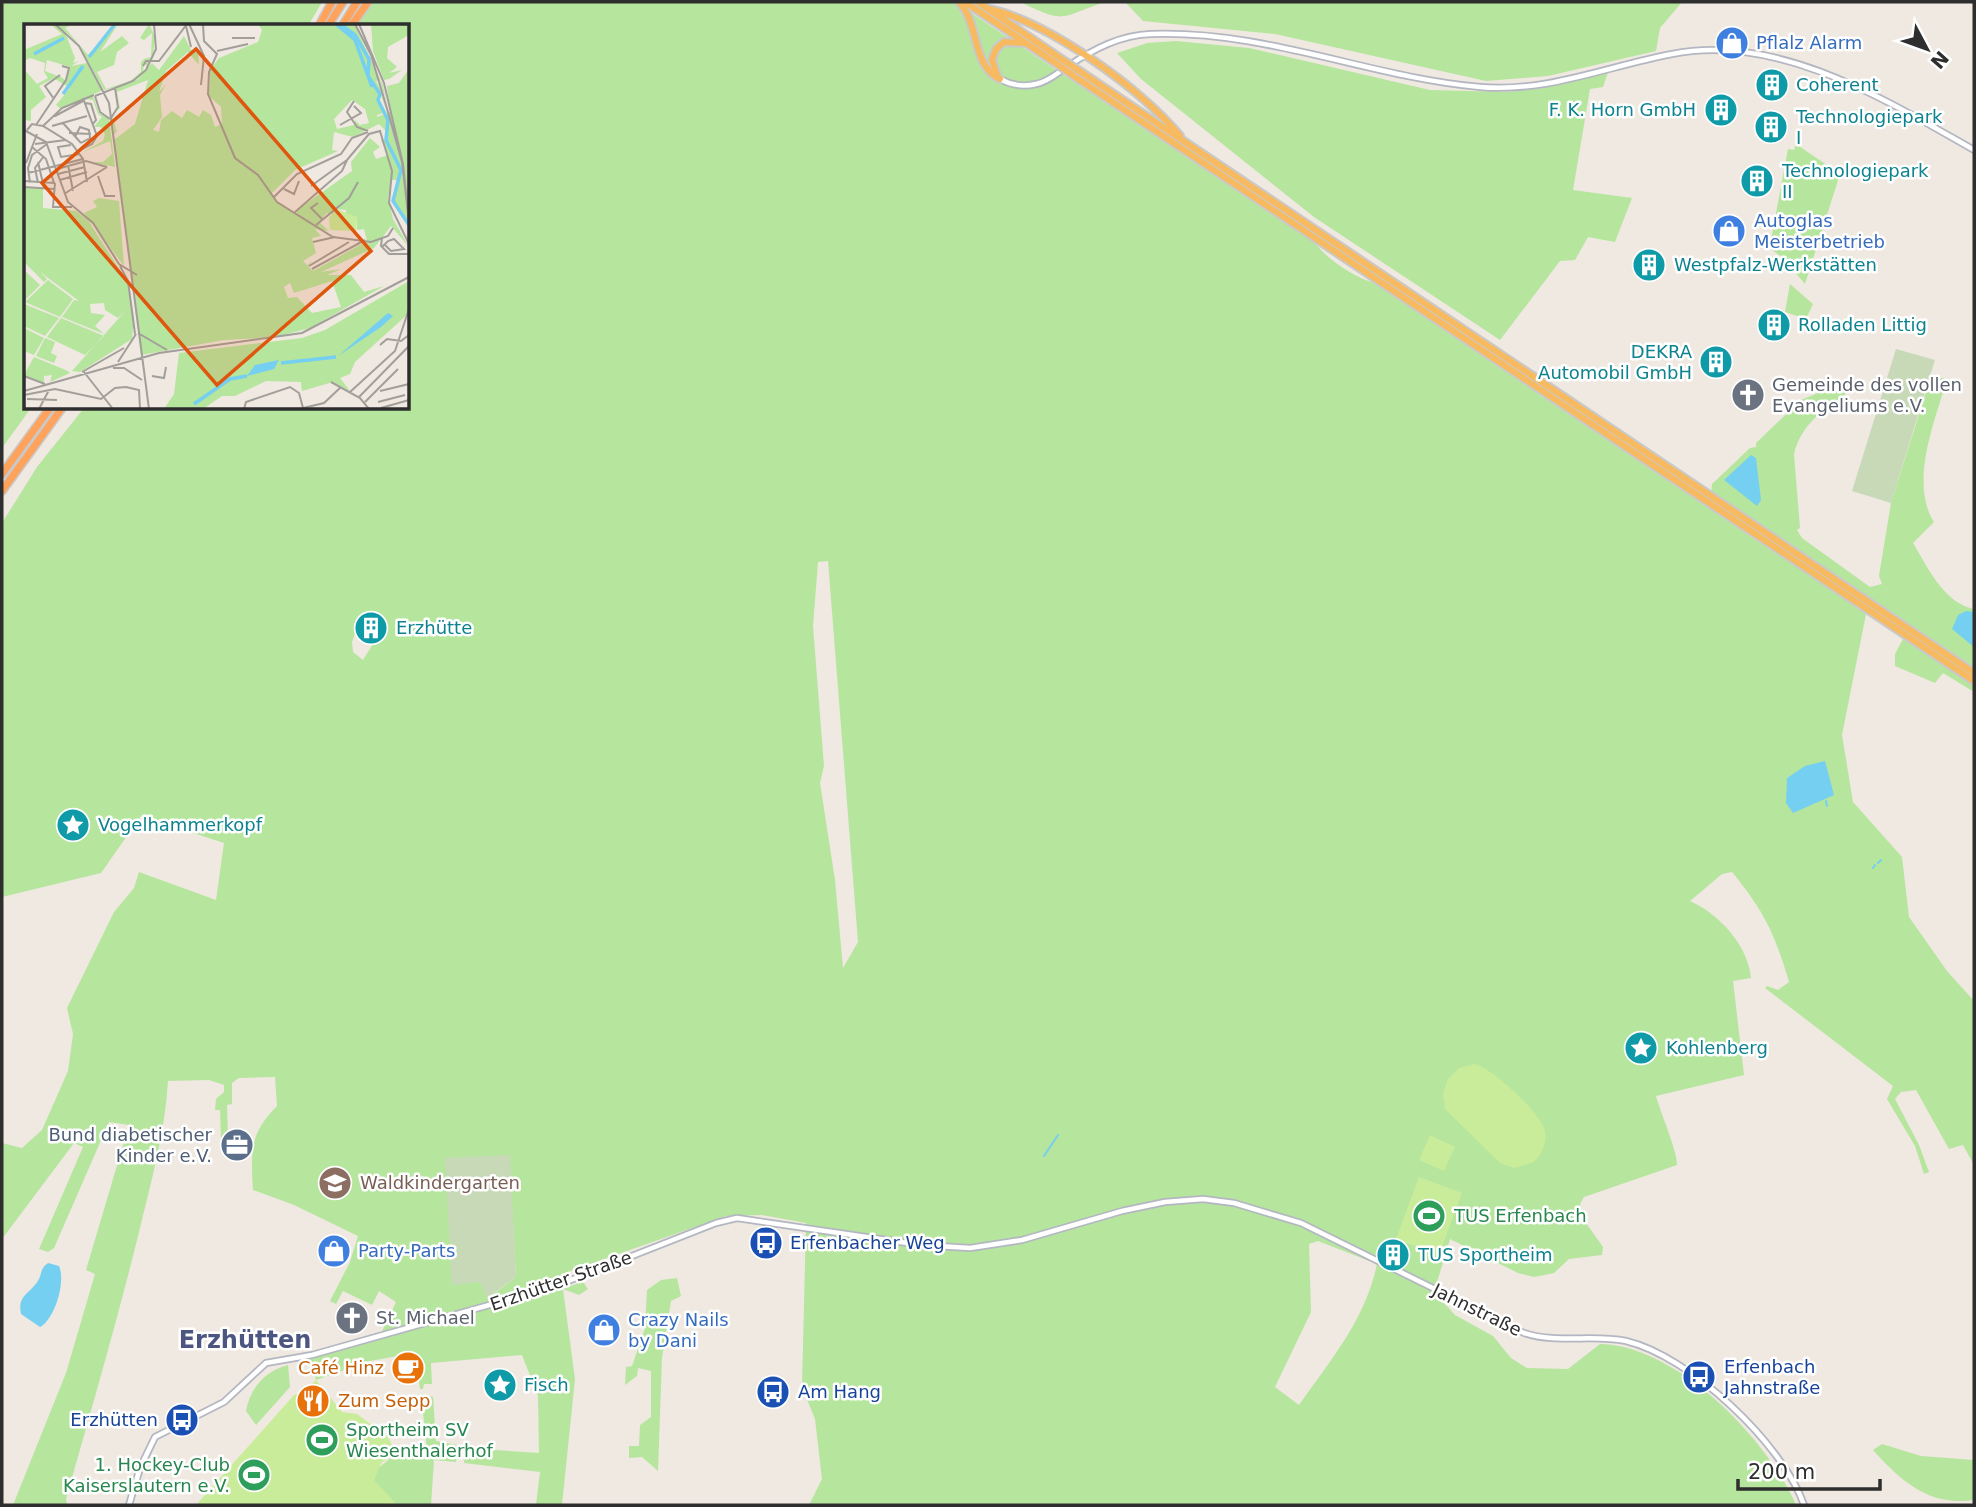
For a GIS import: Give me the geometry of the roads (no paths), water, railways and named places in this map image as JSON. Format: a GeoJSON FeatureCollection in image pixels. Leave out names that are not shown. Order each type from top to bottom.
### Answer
{"type":"FeatureCollection","features":[{"type":"Feature","properties":{"kind":"highway"},"geometry":{"type":"LineString","coordinates":[[320,24],[332,2]]}},
{"type":"Feature","properties":{"kind":"highway"},"geometry":{"type":"LineString","coordinates":[[329,24],[343,2]]}},
{"type":"Feature","properties":{"kind":"highway"},"geometry":{"type":"LineString","coordinates":[[343,24],[357,2]]}},
{"type":"Feature","properties":{"kind":"highway"},"geometry":{"type":"LineString","coordinates":[[352,24],[368,2]]}},
{"type":"Feature","properties":{"kind":"highway"},"geometry":{"type":"LineString","coordinates":[[959,2],[972,19],[985,66],[1000,79]]}},
{"type":"Feature","properties":{"kind":"highway"},"geometry":{"type":"LineString","coordinates":[[965,2],[1057,60]]}},
{"type":"Feature","properties":{"kind":"highway"},"geometry":{"type":"LineString","coordinates":[[978,2],[1077,74],[1974,681]]}},
{"type":"Feature","properties":{"kind":"highway"},"geometry":{"type":"LineString","coordinates":[[989,9],[1002,12],[1047,33],[1086,55],[1133,92],[1186,143]]}},
{"type":"Feature","properties":{"kind":"highway"},"geometry":{"type":"LineString","coordinates":[[1000,79],[992,67],[996,49],[1004,42],[1027,43]]}},
{"type":"Feature","properties":{"kind":"highway"},"geometry":{"type":"LineString","coordinates":[[1077,74],[1186,143],[1694,491]]}},
{"type":"Feature","properties":{"kind":"highway"},"geometry":{"type":"LineString","coordinates":[[2,474],[49,410]]}},
{"type":"Feature","properties":{"kind":"highway"},"geometry":{"type":"LineString","coordinates":[[2,491],[61,410]]}},
{"type":"Feature","properties":{"kind":"highway"},"geometry":{"type":"LineString","coordinates":[[1706,499],[1974,673]]}},
{"type":"Feature","properties":{"kind":"street"},"geometry":{"type":"LineString","coordinates":[[1000,79],[1023,86],[1038,84],[1086,55],[1132,36],[1190,35],[1264,41],[1391,72],[1478,87],[1524,87],[1696,50],[1769,58],[1830,76],[1876,96],[1974,150]]}},
{"type":"Feature","properties":{"kind":"street","name":"Erzhütter Straße"},"geometry":{"type":"LineString","coordinates":[[129,1505],[136,1476],[155,1437],[224,1402],[266,1363],[312,1355],[554,1287],[723,1220],[744,1218],[771,1221],[909,1244],[970,1248],[1031,1238],[1139,1207],[1203,1199],[1278,1213],[1378,1260]]}},
{"type":"Feature","properties":{"kind":"street","name":"Jahnstraße"},"geometry":{"type":"LineString","coordinates":[[1378,1260],[1524,1334],[1546,1338],[1622,1340],[1664,1358],[1714,1390],[1735,1409],[1788,1472],[1804,1505]]}},
{"type":"Feature","properties":{"kind":"water"},"geometry":{"type":"Polygon","coordinates":[[[1751,455],[1756,458],[1761,500],[1757,506],[1724,480],[1751,455]]]}},
{"type":"Feature","properties":{"kind":"water"},"geometry":{"type":"Polygon","coordinates":[[[1966,611],[1974,612],[1974,647],[1952,629],[1958,615],[1966,611]]]}},
{"type":"Feature","properties":{"kind":"water"},"geometry":{"type":"Polygon","coordinates":[[[1825,761],[1834,795],[1793,813],[1786,803],[1787,778],[1805,766],[1825,761]]]}},
{"type":"Feature","properties":{"kind":"water"},"geometry":{"type":"Polygon","coordinates":[[[48,1263],[59,1266],[60,1290],[50,1316],[40,1327],[21,1314],[20,1307],[23,1298],[36,1284],[48,1263]]]}},
{"type":"Feature","properties":{"kind":"waterway"},"geometry":{"type":"LineString","coordinates":[[1826,801],[1827,806]]}},
{"type":"Feature","properties":{"kind":"waterway"},"geometry":{"type":"LineString","coordinates":[[1878,863],[1881,860]]}},
{"type":"Feature","properties":{"kind":"waterway"},"geometry":{"type":"LineString","coordinates":[[1044,1156],[1058,1135]]}},
{"type":"Feature","properties":{"kind":"place","name":"Pflalz Alarm"},"geometry":{"type":"Point","coordinates":[1732,43]}},
{"type":"Feature","properties":{"kind":"place","name":"Coherent"},"geometry":{"type":"Point","coordinates":[1772,85]}},
{"type":"Feature","properties":{"kind":"place","name":"F. K. Horn GmbH"},"geometry":{"type":"Point","coordinates":[1721,110]}},
{"type":"Feature","properties":{"kind":"place","name":"Technologiepark I"},"geometry":{"type":"Point","coordinates":[1771,127]}},
{"type":"Feature","properties":{"kind":"place","name":"Technologiepark II"},"geometry":{"type":"Point","coordinates":[1757,181]}},
{"type":"Feature","properties":{"kind":"place","name":"Autoglas Meisterbetrieb"},"geometry":{"type":"Point","coordinates":[1729,231]}},
{"type":"Feature","properties":{"kind":"place","name":"Westpfalz-Werkstätten"},"geometry":{"type":"Point","coordinates":[1649,265]}},
{"type":"Feature","properties":{"kind":"place","name":"Rolladen Littig"},"geometry":{"type":"Point","coordinates":[1774,325]}},
{"type":"Feature","properties":{"kind":"place","name":"DEKRA Automobil GmbH"},"geometry":{"type":"Point","coordinates":[1716,362]}},
{"type":"Feature","properties":{"kind":"place","name":"Gemeinde des vollen Evangeliums e.V."},"geometry":{"type":"Point","coordinates":[1748,395]}},
{"type":"Feature","properties":{"kind":"place","name":"Erzhütte"},"geometry":{"type":"Point","coordinates":[371,628]}},
{"type":"Feature","properties":{"kind":"place","name":"Vogelhammerkopf"},"geometry":{"type":"Point","coordinates":[73,825]}},
{"type":"Feature","properties":{"kind":"place","name":"Kohlenberg"},"geometry":{"type":"Point","coordinates":[1641,1048]}},
{"type":"Feature","properties":{"kind":"place","name":"Bund diabetischer Kinder e.V."},"geometry":{"type":"Point","coordinates":[237,1145]}},
{"type":"Feature","properties":{"kind":"place","name":"Waldkindergarten"},"geometry":{"type":"Point","coordinates":[335,1183]}},
{"type":"Feature","properties":{"kind":"place","name":"TUS Erfenbach"},"geometry":{"type":"Point","coordinates":[1429,1216]}},
{"type":"Feature","properties":{"kind":"place","name":"Erfenbacher Weg"},"geometry":{"type":"Point","coordinates":[766,1243]}},
{"type":"Feature","properties":{"kind":"place","name":"Party-Parts"},"geometry":{"type":"Point","coordinates":[334,1251]}},
{"type":"Feature","properties":{"kind":"place","name":"TUS Sportheim"},"geometry":{"type":"Point","coordinates":[1393,1255]}},
{"type":"Feature","properties":{"kind":"place","name":"St. Michael"},"geometry":{"type":"Point","coordinates":[352,1318]}},
{"type":"Feature","properties":{"kind":"place","name":"Crazy Nails by Dani"},"geometry":{"type":"Point","coordinates":[604,1330]}},
{"type":"Feature","properties":{"kind":"place","name":"Café Hinz"},"geometry":{"type":"Point","coordinates":[408,1368]}},
{"type":"Feature","properties":{"kind":"place","name":"Erfenbach Jahnstraße"},"geometry":{"type":"Point","coordinates":[1699,1377]}},
{"type":"Feature","properties":{"kind":"place","name":"Fisch"},"geometry":{"type":"Point","coordinates":[500,1385]}},
{"type":"Feature","properties":{"kind":"place","name":"Am Hang"},"geometry":{"type":"Point","coordinates":[773,1392]}},
{"type":"Feature","properties":{"kind":"place","name":"Zum Sepp"},"geometry":{"type":"Point","coordinates":[313,1401]}},
{"type":"Feature","properties":{"kind":"place","name":"Erzhütten"},"geometry":{"type":"Point","coordinates":[182,1420]}},
{"type":"Feature","properties":{"kind":"place","name":"Sportheim SV Wiesenthalerhof"},"geometry":{"type":"Point","coordinates":[322,1440]}},
{"type":"Feature","properties":{"kind":"place","name":"1. Hockey-Club Kaiserslautern e.V."},"geometry":{"type":"Point","coordinates":[254,1475]}},
{"type":"Feature","properties":{"kind":"district","name":"Erzhütten"},"geometry":{"type":"Point","coordinates":[245,1340]}}]}
